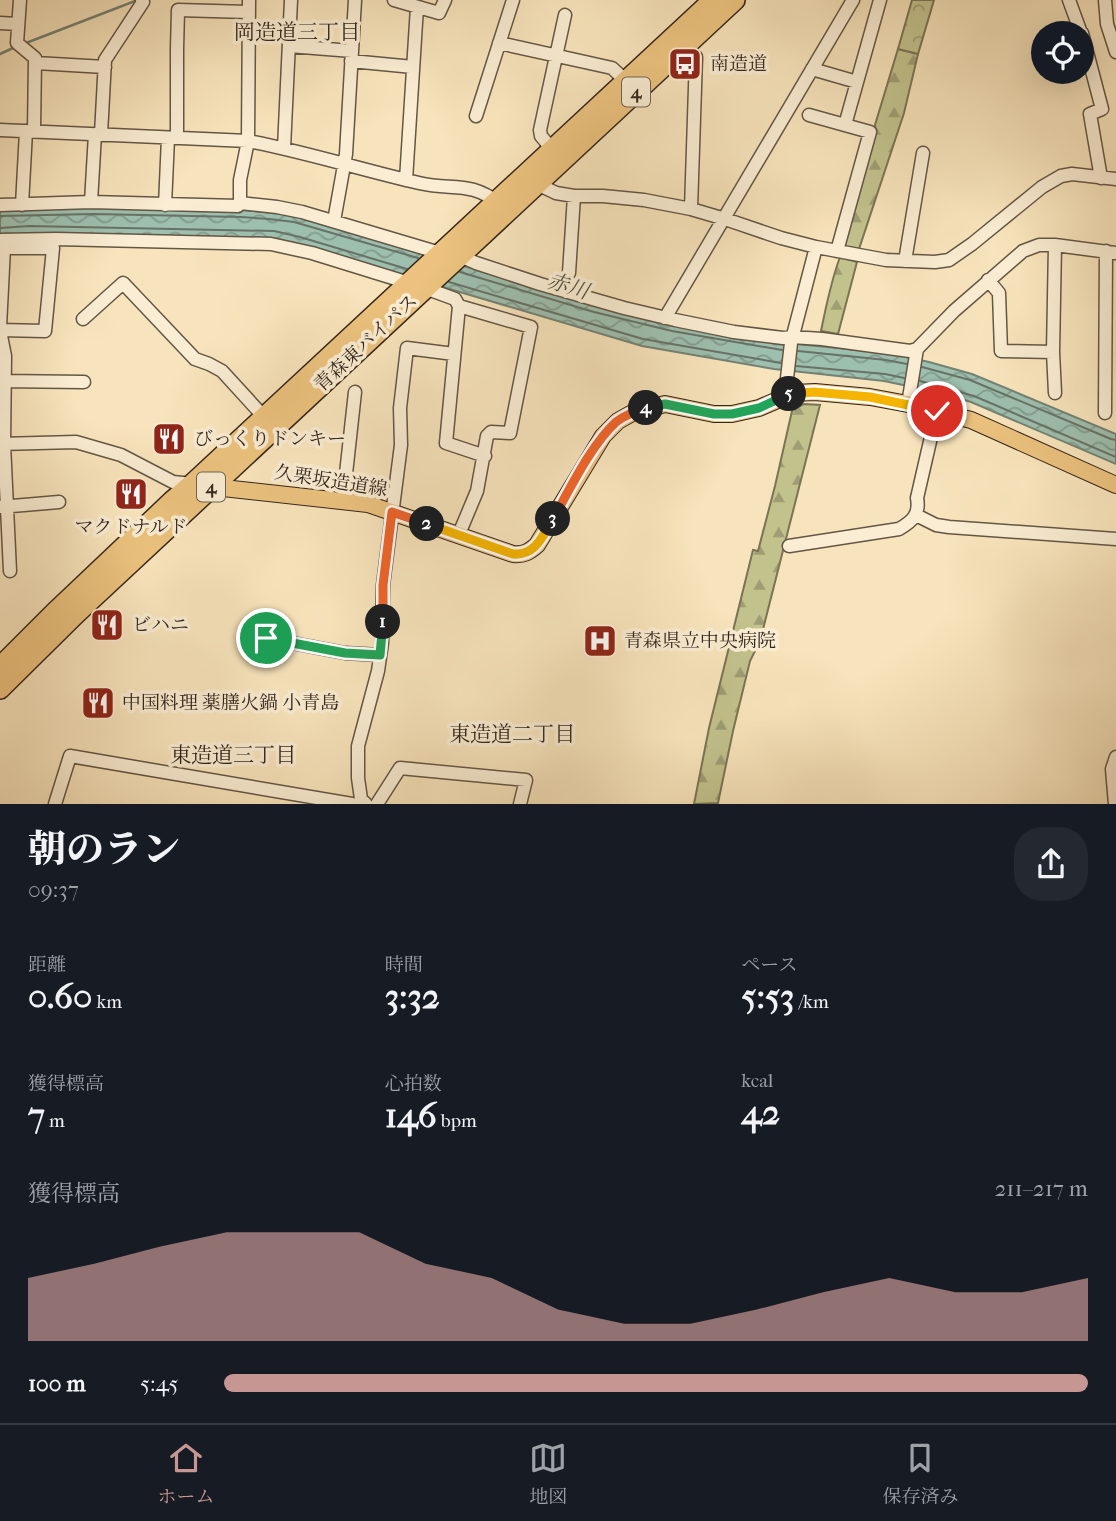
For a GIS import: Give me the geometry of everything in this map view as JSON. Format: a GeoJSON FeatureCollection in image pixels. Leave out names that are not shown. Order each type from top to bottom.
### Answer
{"type":"FeatureCollection","features":[{"type":"Feature","properties":{"kind":"highway","name":"青森東バイパス"},"geometry":{"type":"LineString","coordinates":[[530,180],[552,149],[713,0]]}},
{"type":"Feature","properties":{"kind":"highway","name":"青森東バイパス"},"geometry":{"type":"LineString","coordinates":[[0,688],[212,487],[417,285],[439,254],[502,206],[735,0]]}},
{"type":"Feature","properties":{"kind":"highway","name":"青森東バイパス"},"geometry":{"type":"LineString","coordinates":[[0,667],[172,501],[264,417],[417,285],[460,256],[502,206]]}},
{"type":"Feature","properties":{"kind":"main road","name":"久栗坂造道線"},"geometry":{"type":"LineString","coordinates":[[192,484],[368,504],[522,555],[537,545],[603,436],[618,421],[634,412],[665,404],[714,414],[732,414],[759,408],[794,393],[814,392],[870,397],[909,395],[937,411],[981,425],[1116,485]]}},
{"type":"Feature","properties":{"kind":"street"},"geometry":{"type":"LineString","coordinates":[[20,0],[17,43],[35,58],[36,63],[22,205]]}},
{"type":"Feature","properties":{"kind":"street"},"geometry":{"type":"LineString","coordinates":[[91,202],[106,60],[142,0]]}},
{"type":"Feature","properties":{"kind":"street"},"geometry":{"type":"LineString","coordinates":[[284,148],[291,0]]}},
{"type":"Feature","properties":{"kind":"street"},"geometry":{"type":"LineString","coordinates":[[334,221],[345,163],[355,0]]}},
{"type":"Feature","properties":{"kind":"street"},"geometry":{"type":"LineString","coordinates":[[394,0],[439,13],[444,0]]}},
{"type":"Feature","properties":{"kind":"street"},"geometry":{"type":"LineString","coordinates":[[476,116],[513,0]]}},
{"type":"Feature","properties":{"kind":"street"},"geometry":{"type":"LineString","coordinates":[[665,318],[853,0]]}},
{"type":"Feature","properties":{"kind":"street"},"geometry":{"type":"LineString","coordinates":[[845,125],[880,0]]}},
{"type":"Feature","properties":{"kind":"street"},"geometry":{"type":"LineString","coordinates":[[1069,0],[1077,21]]}},
{"type":"Feature","properties":{"kind":"street"},"geometry":{"type":"LineString","coordinates":[[1105,0],[1107,24],[1116,52]]}},
{"type":"Feature","properties":{"kind":"street"},"geometry":{"type":"LineString","coordinates":[[165,205],[172,138],[178,10],[248,6],[248,141],[240,180],[240,203]]}},
{"type":"Feature","properties":{"kind":"street"},"geometry":{"type":"LineString","coordinates":[[406,180],[417,7]]}},
{"type":"Feature","properties":{"kind":"street"},"geometry":{"type":"LineString","coordinates":[[552,149],[541,136],[540,130],[565,15]]}},
{"type":"Feature","properties":{"kind":"street"},"geometry":{"type":"LineString","coordinates":[[0,23],[18,24]]}},
{"type":"Feature","properties":{"kind":"street"},"geometry":{"type":"LineString","coordinates":[[499,43],[614,69],[626,81]]}},
{"type":"Feature","properties":{"kind":"street"},"geometry":{"type":"LineString","coordinates":[[289,46],[413,67]]}},
{"type":"Feature","properties":{"kind":"street"},"geometry":{"type":"LineString","coordinates":[[691,209],[696,57]]}},
{"type":"Feature","properties":{"kind":"street"},"geometry":{"type":"LineString","coordinates":[[36,63],[105,67]]}},
{"type":"Feature","properties":{"kind":"street"},"geometry":{"type":"LineString","coordinates":[[812,69],[857,82]]}},
{"type":"Feature","properties":{"kind":"street"},"geometry":{"type":"LineString","coordinates":[[1094,79],[1102,109],[1090,114],[1101,178]]}},
{"type":"Feature","properties":{"kind":"street"},"geometry":{"type":"LineString","coordinates":[[809,116],[870,132],[838,251]]}},
{"type":"Feature","properties":{"kind":"street"},"geometry":{"type":"LineString","coordinates":[[0,130],[248,141],[431,186],[473,189],[502,206]]}},
{"type":"Feature","properties":{"kind":"street"},"geometry":{"type":"LineString","coordinates":[[905,261],[923,153]]}},
{"type":"Feature","properties":{"kind":"street"},"geometry":{"type":"LineString","coordinates":[[530,180],[552,192],[574,196],[644,200],[691,209],[816,247],[886,260],[935,262],[949,260],[1042,187],[1062,176],[1072,174],[1116,180]]}},
{"type":"Feature","properties":{"kind":"street"},"geometry":{"type":"LineString","coordinates":[[569,273],[574,196]]}},
{"type":"Feature","properties":{"kind":"street"},"geometry":{"type":"LineString","coordinates":[[0,205],[91,202],[237,206],[240,203],[289,209],[439,254]]}},
{"type":"Feature","properties":{"kind":"street"},"geometry":{"type":"LineString","coordinates":[[0,240],[271,244],[312,253],[456,299],[459,306],[446,443],[485,456]]}},
{"type":"Feature","properties":{"kind":"street"},"geometry":{"type":"LineString","coordinates":[[909,395],[917,351],[954,311],[1023,251],[1039,245],[1055,245],[1111,252],[1105,413]]}},
{"type":"Feature","properties":{"kind":"street"},"geometry":{"type":"LineString","coordinates":[[1055,245],[1055,393]]}},
{"type":"Feature","properties":{"kind":"street"},"geometry":{"type":"LineString","coordinates":[[785,396],[792,340],[816,247]]}},
{"type":"Feature","properties":{"kind":"street"},"geometry":{"type":"LineString","coordinates":[[0,329],[46,331],[53,248],[4,248],[0,329],[5,356],[2,381],[3,507],[10,571]]}},
{"type":"Feature","properties":{"kind":"street"},"geometry":{"type":"LineString","coordinates":[[460,256],[540,284],[665,318],[792,340],[822,339],[917,351]]}},
{"type":"Feature","properties":{"kind":"street"},"geometry":{"type":"LineString","coordinates":[[988,280],[999,293],[1002,351],[1053,352]]}},
{"type":"Feature","properties":{"kind":"street"},"geometry":{"type":"LineString","coordinates":[[83,319],[123,282],[195,359],[222,371],[264,417]]}},
{"type":"Feature","properties":{"kind":"street"},"geometry":{"type":"LineString","coordinates":[[459,306],[531,327],[510,433],[491,432],[487,436],[477,491],[459,534]]}},
{"type":"Feature","properties":{"kind":"street"},"geometry":{"type":"LineString","coordinates":[[55,803],[70,756],[358,802],[358,746],[378,671],[382,643],[383,585],[401,445],[400,408],[407,348],[454,354]]}},
{"type":"Feature","properties":{"kind":"street"},"geometry":{"type":"LineString","coordinates":[[2,381],[83,382]]}},
{"type":"Feature","properties":{"kind":"street"},"geometry":{"type":"LineString","coordinates":[[342,501],[355,392]]}},
{"type":"Feature","properties":{"kind":"street"},"geometry":{"type":"LineString","coordinates":[[789,545],[899,528],[911,522],[919,507],[917,498],[937,411]]}},
{"type":"Feature","properties":{"kind":"street"},"geometry":{"type":"LineString","coordinates":[[2,444],[76,442],[109,450],[173,482],[192,484]]}},
{"type":"Feature","properties":{"kind":"street"},"geometry":{"type":"LineString","coordinates":[[3,507],[59,502]]}},
{"type":"Feature","properties":{"kind":"street"},"geometry":{"type":"LineString","coordinates":[[916,515],[936,525],[949,527],[1116,539]]}},
{"type":"Feature","properties":{"kind":"street"},"geometry":{"type":"LineString","coordinates":[[266,638],[345,653],[380,655]]}},
{"type":"Feature","properties":{"kind":"street"},"geometry":{"type":"LineString","coordinates":[[1115,803],[1112,769],[1116,757]]}},
{"type":"Feature","properties":{"kind":"street"},"geometry":{"type":"LineString","coordinates":[[377,803],[400,768],[526,780],[520,803]]}},
{"type":"Feature","properties":{"kind":"green space"},"geometry":{"type":"Polygon","coordinates":[[[912,0],[934,0],[918,54],[898,49],[912,0]]]}},
{"type":"Feature","properties":{"kind":"green space"},"geometry":{"type":"Polygon","coordinates":[[[898,49],[918,54],[904,113],[859,249],[843,246],[875,125],[898,49]]]}},
{"type":"Feature","properties":{"kind":"green space"},"geometry":{"type":"Polygon","coordinates":[[[840,257],[857,262],[838,334],[821,331],[840,257]]]}},
{"type":"Feature","properties":{"kind":"green space"},"geometry":{"type":"Polygon","coordinates":[[[804,404],[820,405],[760,641],[750,661],[718,803],[694,804],[709,728],[753,550],[758,551],[792,411],[804,404]]]}},
{"type":"Feature","properties":{"kind":"water"},"geometry":{"type":"Polygon","coordinates":[[[94,207],[242,210],[295,215],[477,270],[786,343],[888,353],[929,362],[972,374],[1116,434],[1116,464],[971,402],[946,394],[884,381],[774,369],[642,346],[273,238],[29,233],[0,235],[0,209],[94,207]]]}},
{"type":"Feature","properties":{"kind":"waterway"},"geometry":{"type":"LineString","coordinates":[[26,43],[135,1]]}},
{"type":"Feature","properties":{"kind":"waterway"},"geometry":{"type":"LineString","coordinates":[[0,54],[13,48]]}},
{"type":"Feature","properties":{"kind":"place","name":"南造道"},"geometry":{"type":"Point","coordinates":[685,64]}},
{"type":"Feature","properties":{"kind":"place","name":"びっくりドンキー"},"geometry":{"type":"Point","coordinates":[169,439]}},
{"type":"Feature","properties":{"kind":"place","name":"マクドナルド"},"geometry":{"type":"Point","coordinates":[131,494]}},
{"type":"Feature","properties":{"kind":"place","name":"ビハニ"},"geometry":{"type":"Point","coordinates":[107,625]}},
{"type":"Feature","properties":{"kind":"place","name":"青森県立中央病院"},"geometry":{"type":"Point","coordinates":[600,641]}},
{"type":"Feature","properties":{"kind":"place","name":"中国料理 薬膳火鍋 小青島"},"geometry":{"type":"Point","coordinates":[98,703]}},
{"type":"Feature","properties":{"kind":"district","name":"岡造道三丁目"},"geometry":{"type":"Point","coordinates":[297,32]}},
{"type":"Feature","properties":{"kind":"district","name":"東造道二丁目"},"geometry":{"type":"Point","coordinates":[512,734]}},
{"type":"Feature","properties":{"kind":"district","name":"東造道三丁目"},"geometry":{"type":"Point","coordinates":[233,755]}},
{"type":"Feature","properties":{"kind":"route"},"geometry":{"type":"LineString","coordinates":[[266,638],[345,653],[380,655],[383,585],[392,512],[522,555],[537,545],[603,436],[618,421],[634,412],[665,404],[714,414],[732,414],[748,412],[794,393],[814,392],[870,397],[937,411]]}},
{"type":"Feature","properties":{"kind":"water label","name":"赤川"},"geometry":{"type":"Point","coordinates":[568,286]}}]}
